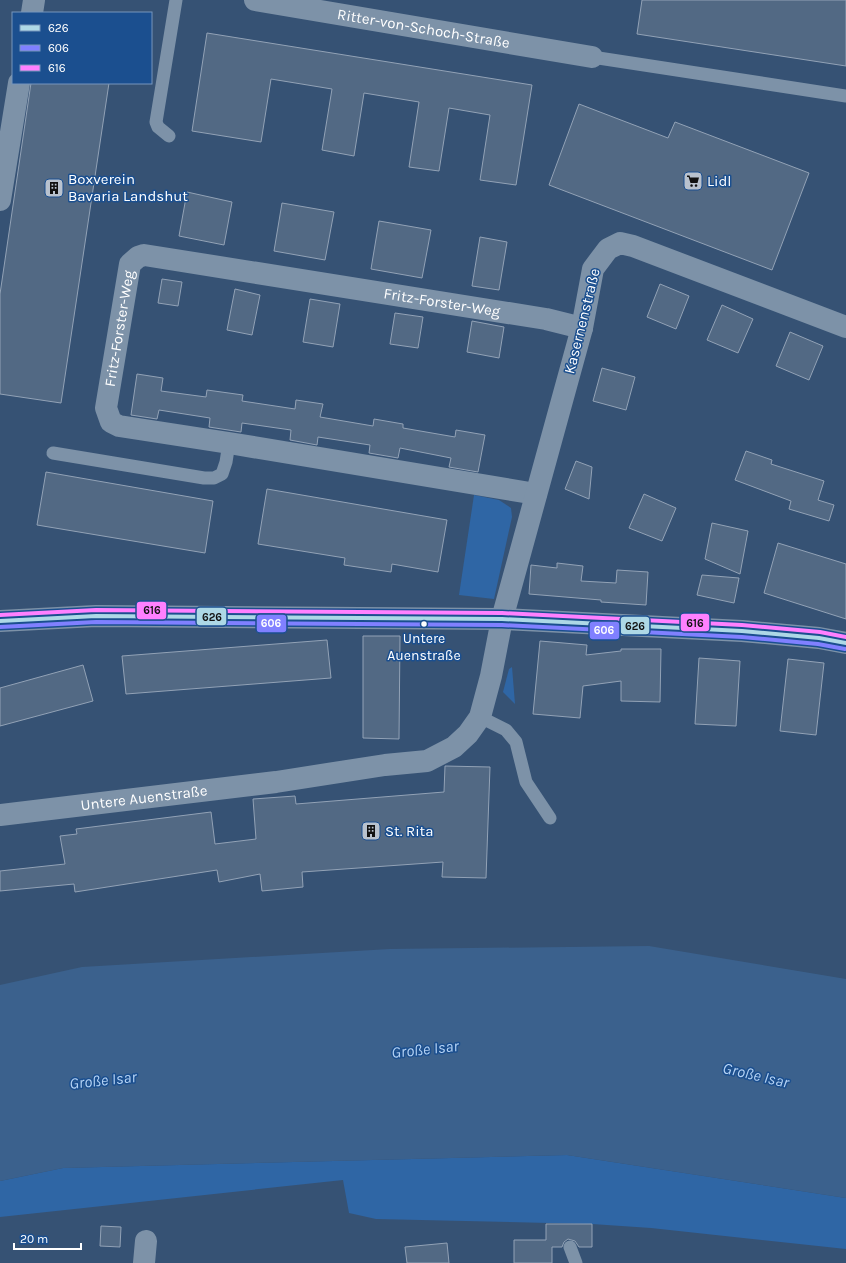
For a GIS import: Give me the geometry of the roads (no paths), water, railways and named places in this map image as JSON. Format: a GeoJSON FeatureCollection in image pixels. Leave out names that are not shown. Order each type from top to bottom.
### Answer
{"type":"FeatureCollection","features":[{"type":"Feature","properties":{"kind":"street"},"geometry":{"type":"LineString","coordinates":[[32,12],[34,0]]}},
{"type":"Feature","properties":{"kind":"street","name":"Ritter-von-Schoch-Straße"},"geometry":{"type":"LineString","coordinates":[[255,0],[592,57]]}},
{"type":"Feature","properties":{"kind":"street"},"geometry":{"type":"LineString","coordinates":[[0,200],[19,84]]}},
{"type":"Feature","properties":{"kind":"street","name":"Kasernenstraße"},"geometry":{"type":"LineString","coordinates":[[502,619],[582,328],[593,269],[608,249],[620,243],[633,246],[846,327]]}},
{"type":"Feature","properties":{"kind":"street","name":"Fritz-Forster-Weg"},"geometry":{"type":"LineString","coordinates":[[536,494],[119,426],[111,422],[106,408],[130,264],[138,257],[144,255],[546,319],[582,328]]}},
{"type":"Feature","properties":{"kind":"street"},"geometry":{"type":"LineString","coordinates":[[0,621],[96,616],[502,619],[742,631],[819,638],[846,643]]}},
{"type":"Feature","properties":{"kind":"street","name":"Untere Auenstraße"},"geometry":{"type":"LineString","coordinates":[[0,815],[276,782],[427,760],[454,747],[468,734],[480,717],[491,676],[502,619]]}},
{"type":"Feature","properties":{"kind":"street"},"geometry":{"type":"LineString","coordinates":[[144,1263],[146,1241]]}},
{"type":"Feature","properties":{"kind":"lane"},"geometry":{"type":"LineString","coordinates":[[169,136],[158,127],[156,122],[176,0]]}},
{"type":"Feature","properties":{"kind":"lane"},"geometry":{"type":"LineString","coordinates":[[592,57],[846,96]]}},
{"type":"Feature","properties":{"kind":"lane"},"geometry":{"type":"LineString","coordinates":[[53,453],[204,478],[214,478],[222,474],[226,462],[229,443]]}},
{"type":"Feature","properties":{"kind":"lane"},"geometry":{"type":"LineString","coordinates":[[480,717],[506,730],[516,742],[526,782],[550,818]]}},
{"type":"Feature","properties":{"kind":"lane"},"geometry":{"type":"LineString","coordinates":[[570,1247],[576,1263]]}},
{"type":"Feature","properties":{"kind":"water","name":"Große Isar"},"geometry":{"type":"Polygon","coordinates":[[[649,946],[846,979],[846,1198],[567,1155],[63,1168],[0,1181],[0,985],[82,967],[390,949],[649,946]]]}},
{"type":"Feature","properties":{"kind":"place","name":"Lidl"},"geometry":{"type":"Point","coordinates":[693,181]}},
{"type":"Feature","properties":{"kind":"place","name":"Boxverein Bavaria Landshut"},"geometry":{"type":"Point","coordinates":[54,188]}},
{"type":"Feature","properties":{"kind":"place","name":"Untere Auenstraße"},"geometry":{"type":"Point","coordinates":[424,624]}},
{"type":"Feature","properties":{"kind":"place","name":"St. Rita"},"geometry":{"type":"Point","coordinates":[371,831]}}]}
